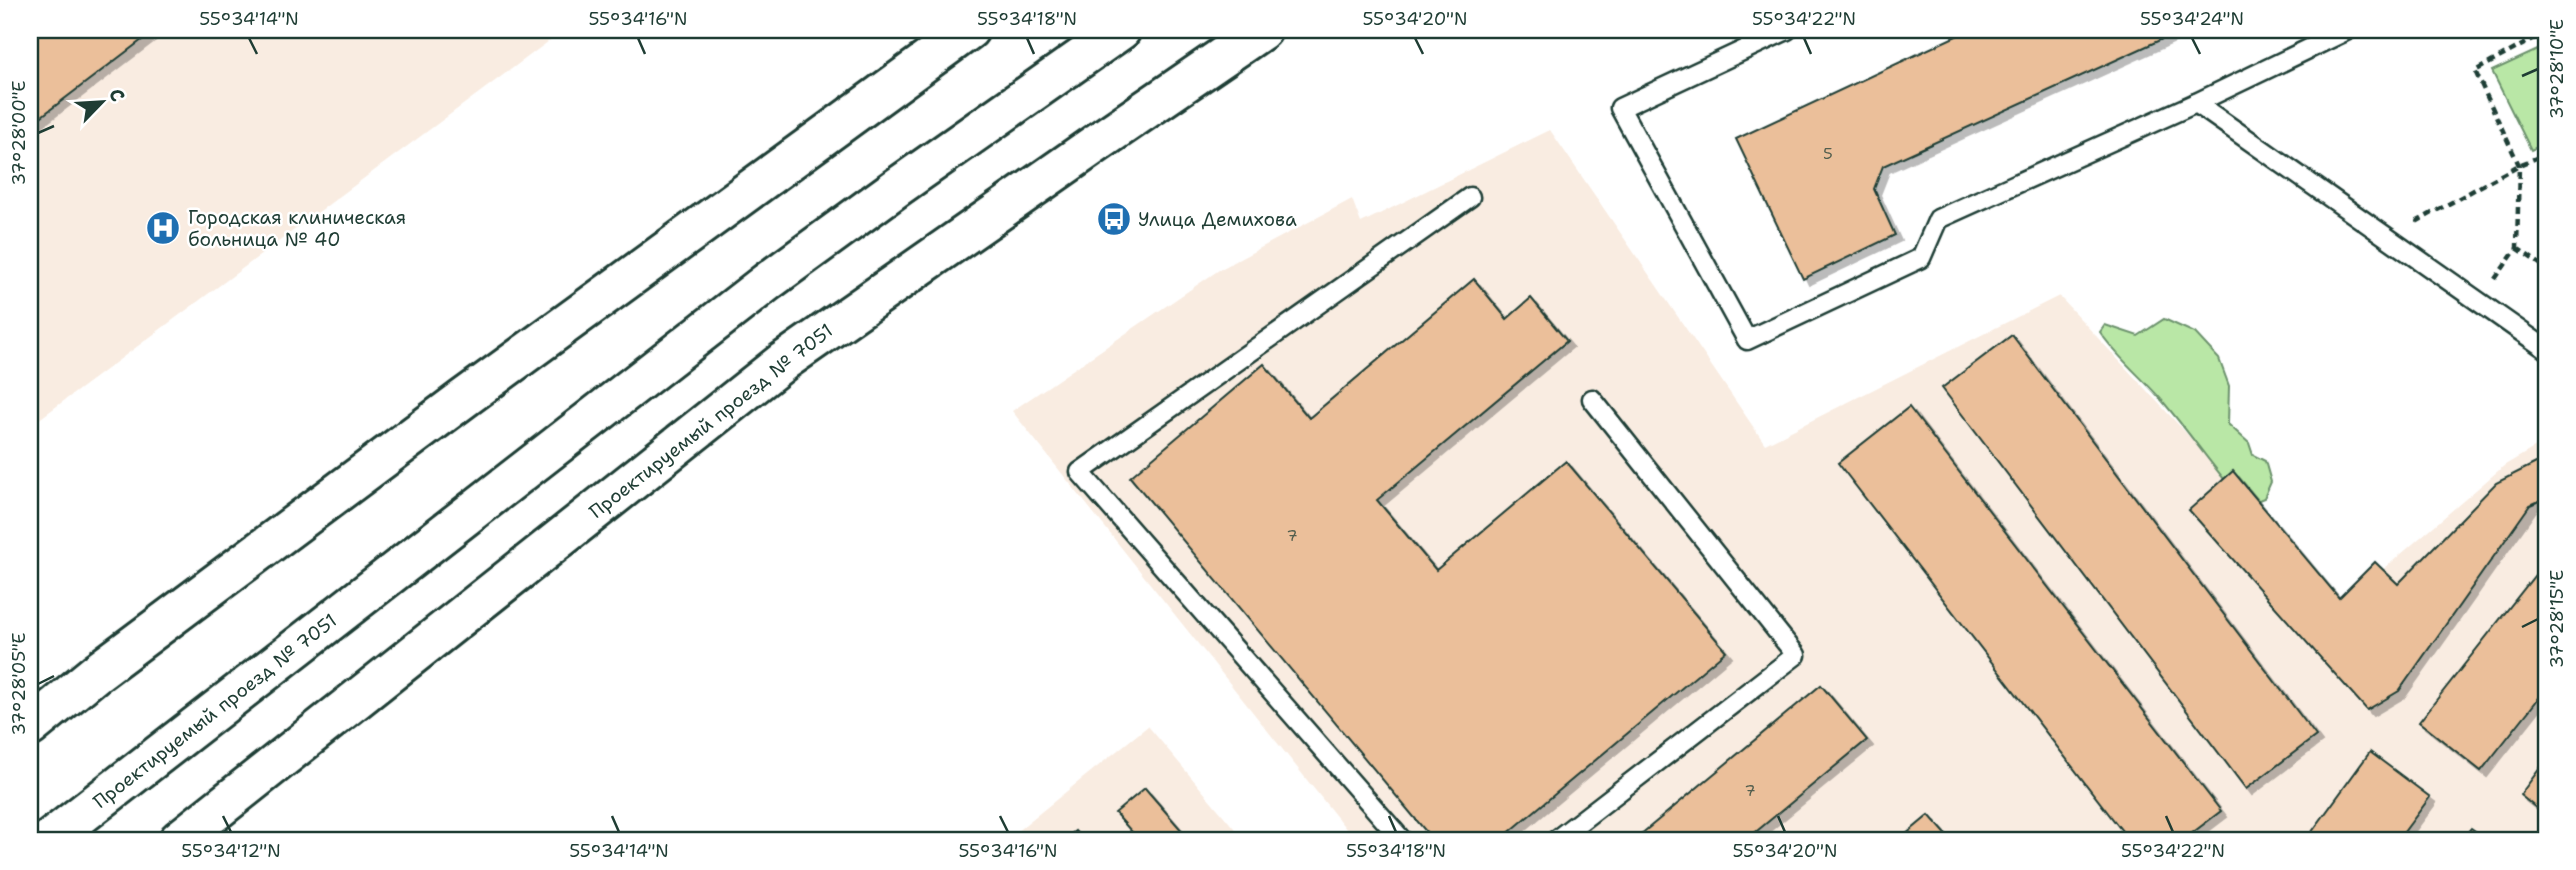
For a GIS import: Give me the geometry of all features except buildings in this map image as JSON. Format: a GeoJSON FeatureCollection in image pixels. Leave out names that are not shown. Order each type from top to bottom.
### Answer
{"type":"FeatureCollection","features":[{"type":"Feature","properties":{"kind":"main road"},"geometry":{"type":"LineString","coordinates":[[30,727],[96,673],[440,415],[970,30]]}},
{"type":"Feature","properties":{"kind":"main road","name":"Проектируемый проезд № 7051"},"geometry":{"type":"LineString","coordinates":[[49,840],[767,282],[1121,30]]}},
{"type":"Feature","properties":{"kind":"main road","name":"Проектируемый проезд № 7051"},"geometry":{"type":"LineString","coordinates":[[179,840],[784,361],[1090,146],[1262,30]]}},
{"type":"Feature","properties":{"kind":"lane"},"geometry":{"type":"LineString","coordinates":[[1787,30],[1620,108],[1747,340],[1921,258],[1938,219],[2196,103],[2348,30]]}},
{"type":"Feature","properties":{"kind":"lane"},"geometry":{"type":"LineString","coordinates":[[2196,103],[2546,349]]}},
{"type":"Feature","properties":{"kind":"lane"},"geometry":{"type":"LineString","coordinates":[[1402,840],[1080,472],[1470,197]]}},
{"type":"Feature","properties":{"kind":"lane"},"geometry":{"type":"LineString","coordinates":[[1556,840],[1796,655],[1592,399]]}},
{"type":"Feature","properties":{"kind":"path"},"geometry":{"type":"LineString","coordinates":[[2493,282],[2517,248],[2519,165],[2475,71],[2544,33]]}},
{"type":"Feature","properties":{"kind":"path"},"geometry":{"type":"LineString","coordinates":[[2409,225],[2519,165],[2546,154]]}},
{"type":"Feature","properties":{"kind":"path"},"geometry":{"type":"LineString","coordinates":[[2517,248],[2546,268]]}},
{"type":"Feature","properties":{"kind":"shaded area","name":"Городская клиническая больница № 40"},"geometry":{"type":"Polygon","coordinates":[[[30,30],[564,30],[30,426],[30,30]]]}},
{"type":"Feature","properties":{"kind":"shaded area"},"geometry":{"type":"Polygon","coordinates":[[[1550,130],[1765,444],[2059,296],[2344,603],[2505,465],[2546,441],[2546,840],[1355,840],[1012,411],[1219,270],[1352,199],[1361,223],[1550,130]]]}},
{"type":"Feature","properties":{"kind":"shaded area"},"geometry":{"type":"Polygon","coordinates":[[[1148,726],[1244,840],[1006,840],[1148,726]]]}},
{"type":"Feature","properties":{"kind":"green space"},"geometry":{"type":"Polygon","coordinates":[[[2546,46],[2546,143],[2531,150],[2492,71],[2546,46]]]}},
{"type":"Feature","properties":{"kind":"green space"},"geometry":{"type":"Polygon","coordinates":[[[2164,319],[2195,333],[2219,359],[2229,386],[2228,424],[2249,443],[2253,455],[2265,461],[2271,482],[2264,498],[2246,505],[2169,409],[2100,332],[2105,325],[2138,336],[2164,319]]]}},
{"type":"Feature","properties":{"kind":"place","name":"Улица Демихова"},"geometry":{"type":"Point","coordinates":[1114,219]}},
{"type":"Feature","properties":{"kind":"place","name":"Городская клиническая больница № 40"},"geometry":{"type":"Point","coordinates":[163,228]}}]}
